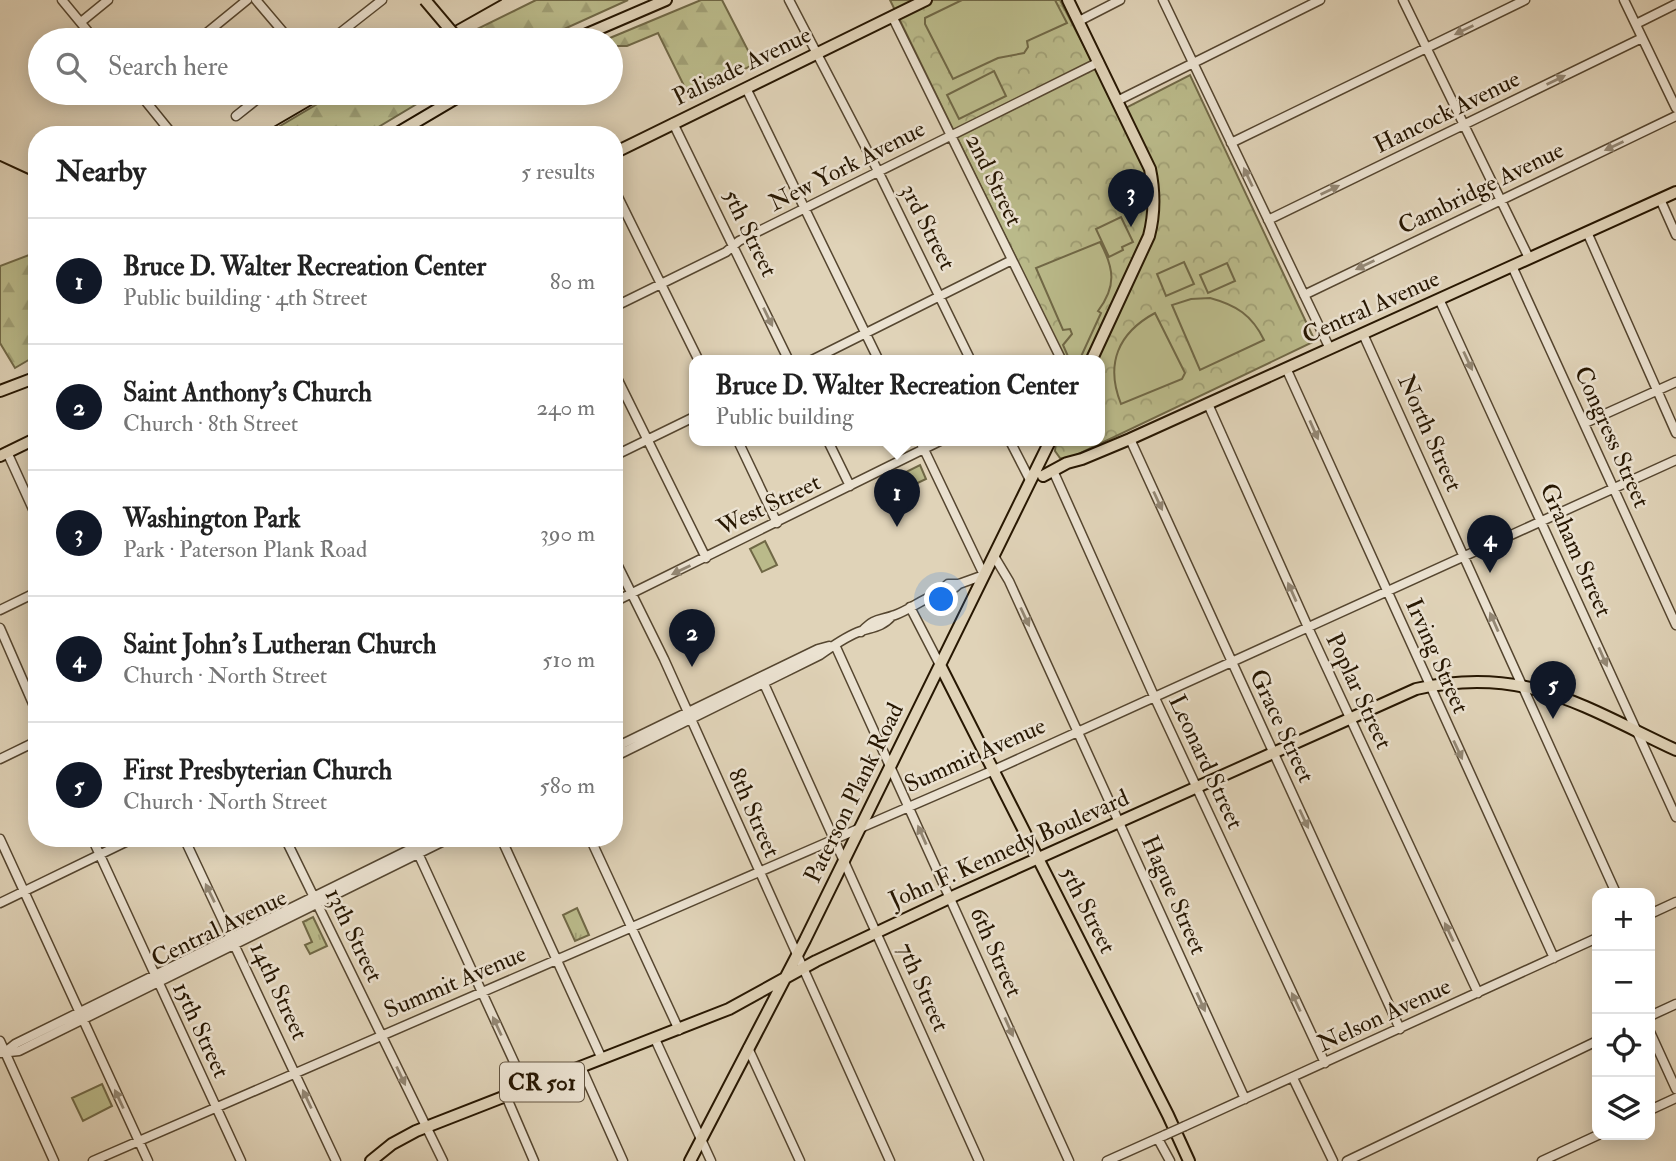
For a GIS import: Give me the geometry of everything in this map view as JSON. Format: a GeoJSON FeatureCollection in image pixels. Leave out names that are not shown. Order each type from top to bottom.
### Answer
{"type":"FeatureCollection","features":[{"type":"Feature","properties":{"kind":"main road"},"geometry":{"type":"LineString","coordinates":[[425,0],[449,28]]}},
{"type":"Feature","properties":{"kind":"main road"},"geometry":{"type":"LineString","coordinates":[[601,28],[666,0]]}},
{"type":"Feature","properties":{"kind":"main road","name":"Palisade Avenue"},"geometry":{"type":"LineString","coordinates":[[623,148],[926,0]]}},
{"type":"Feature","properties":{"kind":"main road"},"geometry":{"type":"LineString","coordinates":[[1068,0],[1150,169],[1154,186],[1154,218],[1141,257],[1094,355]]}},
{"type":"Feature","properties":{"kind":"main road"},"geometry":{"type":"LineString","coordinates":[[408,126],[443,105]]}},
{"type":"Feature","properties":{"kind":"main road","name":"Central Avenue"},"geometry":{"type":"LineString","coordinates":[[1049,476],[1067,463],[1130,439],[1676,192]]}},
{"type":"Feature","properties":{"kind":"main road"},"geometry":{"type":"LineString","coordinates":[[0,391],[28,380]]}},
{"type":"Feature","properties":{"kind":"main road"},"geometry":{"type":"LineString","coordinates":[[3,454],[28,442]]}},
{"type":"Feature","properties":{"kind":"main road","name":"Paterson Plank Road"},"geometry":{"type":"LineString","coordinates":[[690,1161],[862,826],[1048,446]]}},
{"type":"Feature","properties":{"kind":"main road"},"geometry":{"type":"LineString","coordinates":[[1049,446],[1051,455],[1060,463],[1067,463]]}},
{"type":"Feature","properties":{"kind":"main road","name":"Central Avenue"},"geometry":{"type":"LineString","coordinates":[[1030,480],[1079,464],[1082,459]]}},
{"type":"Feature","properties":{"kind":"main road","name":"5th Street"},"geometry":{"type":"LineString","coordinates":[[941,667],[1189,1159]]}},
{"type":"Feature","properties":{"kind":"main road","name":"John F. Kennedy Boulevard"},"geometry":{"type":"LineString","coordinates":[[371,1161],[402,1138],[427,1126],[729,1009],[803,967],[877,932],[1401,695],[1429,686],[1476,681],[1522,685],[1557,694],[1676,750]]}},
{"type":"Feature","properties":{"kind":"street"},"geometry":{"type":"LineString","coordinates":[[62,0],[85,28]]}},
{"type":"Feature","properties":{"kind":"street"},"geometry":{"type":"LineString","coordinates":[[81,23],[108,0]]}},
{"type":"Feature","properties":{"kind":"street"},"geometry":{"type":"LineString","coordinates":[[213,28],[247,0]]}},
{"type":"Feature","properties":{"kind":"street"},"geometry":{"type":"LineString","coordinates":[[256,0],[280,28]]}},
{"type":"Feature","properties":{"kind":"street"},"geometry":{"type":"LineString","coordinates":[[346,28],[382,0]]}},
{"type":"Feature","properties":{"kind":"street","name":"3rd Street"},"geometry":{"type":"LineString","coordinates":[[789,0],[823,62],[968,355]]}},
{"type":"Feature","properties":{"kind":"street"},"geometry":{"type":"LineString","coordinates":[[1079,21],[1120,0]]}},
{"type":"Feature","properties":{"kind":"street"},"geometry":{"type":"LineString","coordinates":[[1163,0],[1330,349]]}},
{"type":"Feature","properties":{"kind":"street"},"geometry":{"type":"LineString","coordinates":[[1117,101],[1320,0]]}},
{"type":"Feature","properties":{"kind":"street"},"geometry":{"type":"LineString","coordinates":[[1402,0],[1529,258]]}},
{"type":"Feature","properties":{"kind":"street"},"geometry":{"type":"LineString","coordinates":[[1231,143],[1525,0]]}},
{"type":"Feature","properties":{"kind":"street"},"geometry":{"type":"LineString","coordinates":[[1624,0],[1673,93],[1676,108]]}},
{"type":"Feature","properties":{"kind":"street"},"geometry":{"type":"LineString","coordinates":[[1636,24],[1676,4]]}},
{"type":"Feature","properties":{"kind":"street","name":"2nd Street"},"geometry":{"type":"LineString","coordinates":[[892,16],[1059,355]]}},
{"type":"Feature","properties":{"kind":"street","name":"Hancock Avenue"},"geometry":{"type":"LineString","coordinates":[[1268,220],[1642,38]]}},
{"type":"Feature","properties":{"kind":"street","name":"New York Avenue"},"geometry":{"type":"LineString","coordinates":[[623,303],[1099,62]]}},
{"type":"Feature","properties":{"kind":"street"},"geometry":{"type":"LineString","coordinates":[[746,88],[876,355]]}},
{"type":"Feature","properties":{"kind":"street"},"geometry":{"type":"LineString","coordinates":[[149,105],[166,126]]}},
{"type":"Feature","properties":{"kind":"street"},"geometry":{"type":"LineString","coordinates":[[236,116],[250,105]]}},
{"type":"Feature","properties":{"kind":"street","name":"Cambridge Avenue"},"geometry":{"type":"LineString","coordinates":[[1304,295],[1676,116]]}},
{"type":"Feature","properties":{"kind":"street","name":"5th Street"},"geometry":{"type":"LineString","coordinates":[[673,123],[786,355]]}},
{"type":"Feature","properties":{"kind":"street"},"geometry":{"type":"LineString","coordinates":[[1660,200],[1676,234]]}},
{"type":"Feature","properties":{"kind":"street"},"geometry":{"type":"LineString","coordinates":[[623,207],[696,355]]}},
{"type":"Feature","properties":{"kind":"street"},"geometry":{"type":"LineString","coordinates":[[1587,233],[1676,433]]}},
{"type":"Feature","properties":{"kind":"street"},"geometry":{"type":"LineString","coordinates":[[822,355],[1012,260]]}},
{"type":"Feature","properties":{"kind":"street","name":"Congress Street"},"geometry":{"type":"LineString","coordinates":[[1512,266],[1676,625]]}},
{"type":"Feature","properties":{"kind":"street","name":"Graham Street"},"geometry":{"type":"LineString","coordinates":[[1439,299],[1676,817]]}},
{"type":"Feature","properties":{"kind":"street","name":"North Street"},"geometry":{"type":"LineString","coordinates":[[1363,334],[1614,888]]}},
{"type":"Feature","properties":{"kind":"street","name":"Irving Street"},"geometry":{"type":"LineString","coordinates":[[1286,368],[1553,958]]}},
{"type":"Feature","properties":{"kind":"street"},"geometry":{"type":"LineString","coordinates":[[1585,423],[1676,383]]}},
{"type":"Feature","properties":{"kind":"street"},"geometry":{"type":"LineString","coordinates":[[623,390],[706,558]]}},
{"type":"Feature","properties":{"kind":"street","name":"Poplar Street"},"geometry":{"type":"LineString","coordinates":[[1208,404],[1307,626],[1478,993]]}},
{"type":"Feature","properties":{"kind":"street"},"geometry":{"type":"LineString","coordinates":[[623,451],[689,419]]}},
{"type":"Feature","properties":{"kind":"street","name":"Grace Street"},"geometry":{"type":"LineString","coordinates":[[1130,439],[1400,1029]]}},
{"type":"Feature","properties":{"kind":"street"},"geometry":{"type":"LineString","coordinates":[[740,446],[777,523]]}},
{"type":"Feature","properties":{"kind":"street"},"geometry":{"type":"LineString","coordinates":[[830,446],[850,486]]}},
{"type":"Feature","properties":{"kind":"street","name":"West Street"},"geometry":{"type":"LineString","coordinates":[[623,598],[850,486],[920,446]]}},
{"type":"Feature","properties":{"kind":"street"},"geometry":{"type":"LineString","coordinates":[[623,747],[762,680],[818,649],[835,645],[861,632],[871,622],[892,616],[937,594],[948,584],[984,575],[922,446]]}},
{"type":"Feature","properties":{"kind":"street"},"geometry":{"type":"LineString","coordinates":[[1013,446],[1030,480]]}},
{"type":"Feature","properties":{"kind":"street"},"geometry":{"type":"LineString","coordinates":[[3,454],[28,500]]}},
{"type":"Feature","properties":{"kind":"street","name":"Summit Avenue"},"geometry":{"type":"LineString","coordinates":[[93,1161],[993,770],[1676,460]]}},
{"type":"Feature","properties":{"kind":"street","name":"Leonard Street"},"geometry":{"type":"LineString","coordinates":[[1049,476],[1325,1063]]}},
{"type":"Feature","properties":{"kind":"street","name":"Hague Street"},"geometry":{"type":"LineString","coordinates":[[994,556],[1009,581],[1245,1099]]}},
{"type":"Feature","properties":{"kind":"street","name":"8th Street"},"geometry":{"type":"LineString","coordinates":[[623,577],[760,870],[890,1161]]}},
{"type":"Feature","properties":{"kind":"street"},"geometry":{"type":"LineString","coordinates":[[0,610],[28,596]]}},
{"type":"Feature","properties":{"kind":"street"},"geometry":{"type":"LineString","coordinates":[[1667,604],[1676,600]]}},
{"type":"Feature","properties":{"kind":"street","name":"5th Street"},"geometry":{"type":"LineString","coordinates":[[911,607],[941,667]]}},
{"type":"Feature","properties":{"kind":"street"},"geometry":{"type":"LineString","coordinates":[[0,628],[28,692]]}},
{"type":"Feature","properties":{"kind":"street","name":"6th Street"},"geometry":{"type":"LineString","coordinates":[[835,645],[1069,1161]]}},
{"type":"Feature","properties":{"kind":"street","name":"7th Street"},"geometry":{"type":"LineString","coordinates":[[762,680],[979,1161]]}},
{"type":"Feature","properties":{"kind":"street"},"geometry":{"type":"LineString","coordinates":[[0,759],[28,745]]}},
{"type":"Feature","properties":{"kind":"street"},"geometry":{"type":"LineString","coordinates":[[0,839],[148,1161]]}},
{"type":"Feature","properties":{"kind":"street","name":"15th Street"},"geometry":{"type":"LineString","coordinates":[[96,847],[241,1161]]}},
{"type":"Feature","properties":{"kind":"street"},"geometry":{"type":"LineString","coordinates":[[0,903],[115,847]]}},
{"type":"Feature","properties":{"kind":"street","name":"14th Street"},"geometry":{"type":"LineString","coordinates":[[188,847],[336,1161]]}},
{"type":"Feature","properties":{"kind":"street","name":"13th Street"},"geometry":{"type":"LineString","coordinates":[[289,847],[443,1161]]}},
{"type":"Feature","properties":{"kind":"street"},"geometry":{"type":"LineString","coordinates":[[415,847],[526,1088]]}},
{"type":"Feature","properties":{"kind":"street","name":"Central Avenue"},"geometry":{"type":"LineString","coordinates":[[417,851],[422,847]]}},
{"type":"Feature","properties":{"kind":"street","name":"Central Avenue"},"geometry":{"type":"LineString","coordinates":[[3,1053],[19,1051],[155,978],[427,847]]}},
{"type":"Feature","properties":{"kind":"street"},"geometry":{"type":"LineString","coordinates":[[505,847],[602,1059]]}},
{"type":"Feature","properties":{"kind":"street"},"geometry":{"type":"LineString","coordinates":[[594,847],[679,1030]]}},
{"type":"Feature","properties":{"kind":"street"},"geometry":{"type":"LineString","coordinates":[[1655,912],[1676,902]]}},
{"type":"Feature","properties":{"kind":"street","name":"Nelson Avenue"},"geometry":{"type":"LineString","coordinates":[[1107,1161],[1592,940]]}},
{"type":"Feature","properties":{"kind":"street"},"geometry":{"type":"LineString","coordinates":[[1654,1014],[1676,1004]]}},
{"type":"Feature","properties":{"kind":"street"},"geometry":{"type":"LineString","coordinates":[[655,1039],[711,1161]]}},
{"type":"Feature","properties":{"kind":"street"},"geometry":{"type":"LineString","coordinates":[[0,1041],[3,1053],[54,1161]]}},
{"type":"Feature","properties":{"kind":"street"},"geometry":{"type":"LineString","coordinates":[[1347,1161],[1592,1043]]}},
{"type":"Feature","properties":{"kind":"street"},"geometry":{"type":"LineString","coordinates":[[1655,1043],[1676,1090]]}},
{"type":"Feature","properties":{"kind":"street"},"geometry":{"type":"LineString","coordinates":[[748,1048],[800,1161]]}},
{"type":"Feature","properties":{"kind":"street"},"geometry":{"type":"LineString","coordinates":[[580,1067],[623,1161]]}},
{"type":"Feature","properties":{"kind":"street"},"geometry":{"type":"LineString","coordinates":[[1293,1078],[1333,1161]]}},
{"type":"Feature","properties":{"kind":"street"},"geometry":{"type":"LineString","coordinates":[[506,1096],[534,1161]]}},
{"type":"Feature","properties":{"kind":"street"},"geometry":{"type":"LineString","coordinates":[[1655,1108],[1676,1098]]}},
{"type":"Feature","properties":{"kind":"street"},"geometry":{"type":"LineString","coordinates":[[1162,1137],[1170,1161]]}},
{"type":"Feature","properties":{"kind":"street"},"geometry":{"type":"LineString","coordinates":[[1542,1161],[1592,1138]]}},
{"type":"Feature","properties":{"kind":"green space"},"geometry":{"type":"Polygon","coordinates":[[[536,0],[628,0],[566,28],[479,28],[536,0]]]}},
{"type":"Feature","properties":{"kind":"green space"},"geometry":{"type":"Polygon","coordinates":[[[701,0],[722,0],[755,64],[689,96],[658,33],[623,46],[623,32],[701,0]]]}},
{"type":"Feature","properties":{"kind":"green space"},"geometry":{"type":"Polygon","coordinates":[[[890,0],[1060,0],[1118,112],[1190,75],[1315,341],[1105,441],[1105,355],[1063,355],[890,0]]]}},
{"type":"Feature","properties":{"kind":"green space"},"geometry":{"type":"Polygon","coordinates":[[[962,0],[1055,0],[1067,23],[1027,41],[1028,47],[1024,53],[998,58],[953,79],[925,24],[925,18],[962,0]]]}},
{"type":"Feature","properties":{"kind":"green space"},"geometry":{"type":"Polygon","coordinates":[[[994,71],[1006,96],[959,119],[947,95],[994,71]]]}},
{"type":"Feature","properties":{"kind":"green space"},"geometry":{"type":"Polygon","coordinates":[[[316,105],[415,105],[380,126],[280,126],[316,105]]]}},
{"type":"Feature","properties":{"kind":"green space"},"geometry":{"type":"Polygon","coordinates":[[[1121,217],[1133,242],[1109,257],[1096,229],[1121,217]]]}},
{"type":"Feature","properties":{"kind":"green space"},"geometry":{"type":"Polygon","coordinates":[[[1100,242],[1111,269],[1111,285],[1082,355],[1067,355],[1063,345],[1072,334],[1070,329],[1063,330],[1036,268],[1100,242]]]}},
{"type":"Feature","properties":{"kind":"green space"},"geometry":{"type":"Polygon","coordinates":[[[28,255],[28,360],[15,368],[0,343],[0,266],[28,255]]]}},
{"type":"Feature","properties":{"kind":"green space"},"geometry":{"type":"Polygon","coordinates":[[[1184,262],[1194,284],[1166,296],[1157,274],[1184,262]]]}},
{"type":"Feature","properties":{"kind":"green space"},"geometry":{"type":"Polygon","coordinates":[[[1227,263],[1235,281],[1208,293],[1200,275],[1227,263]]]}},
{"type":"Feature","properties":{"kind":"green space"},"geometry":{"type":"Polygon","coordinates":[[[1210,298],[1242,312],[1264,340],[1200,370],[1172,305],[1191,299],[1210,298]]]}},
{"type":"Feature","properties":{"kind":"green space"},"geometry":{"type":"Polygon","coordinates":[[[1155,313],[1185,373],[1182,379],[1121,404],[1114,376],[1118,351],[1132,330],[1155,313]]]}},
{"type":"Feature","properties":{"kind":"green space"},"geometry":{"type":"Polygon","coordinates":[[[1056,446],[1095,446],[1068,459],[1060,458],[1055,451],[1056,446]]]}},
{"type":"Feature","properties":{"kind":"green space"},"geometry":{"type":"Polygon","coordinates":[[[920,465],[926,479],[903,490],[896,477],[920,465]]]}},
{"type":"Feature","properties":{"kind":"green space"},"geometry":{"type":"Polygon","coordinates":[[[765,541],[777,565],[762,572],[750,549],[765,541]]]}},
{"type":"Feature","properties":{"kind":"green space"},"geometry":{"type":"Polygon","coordinates":[[[577,908],[589,935],[575,941],[563,915],[577,908]]]}},
{"type":"Feature","properties":{"kind":"green space"},"geometry":{"type":"Polygon","coordinates":[[[313,917],[327,946],[310,954],[305,945],[312,942],[303,922],[313,917]]]}},
{"type":"Feature","properties":{"kind":"green space"},"geometry":{"type":"Polygon","coordinates":[[[102,1084],[112,1106],[83,1121],[72,1098],[102,1084]]]}},
{"type":"Feature","properties":{"kind":"tram line"},"geometry":{"type":"LineString","coordinates":[[451,28],[501,0]]}},
{"type":"Feature","properties":{"kind":"tram line"},"geometry":{"type":"LineString","coordinates":[[275,126],[311,105]]}},
{"type":"Feature","properties":{"kind":"tram line"},"geometry":{"type":"LineString","coordinates":[[0,161],[28,174]]}},
{"type":"Feature","properties":{"kind":"place","name":"Washington Park"},"geometry":{"type":"Point","coordinates":[1131,227]}},
{"type":"Feature","properties":{"kind":"place","name":"Bruce D. Walter Recreation Center"},"geometry":{"type":"Point","coordinates":[897,527]}},
{"type":"Feature","properties":{"kind":"place","name":"Saint John's Lutheran Church"},"geometry":{"type":"Point","coordinates":[1490,573]}},
{"type":"Feature","properties":{"kind":"place","name":"Saint Anthony's Church"},"geometry":{"type":"Point","coordinates":[692,667]}},
{"type":"Feature","properties":{"kind":"place","name":"First Presbyterian Church"},"geometry":{"type":"Point","coordinates":[1553,719]}}]}
